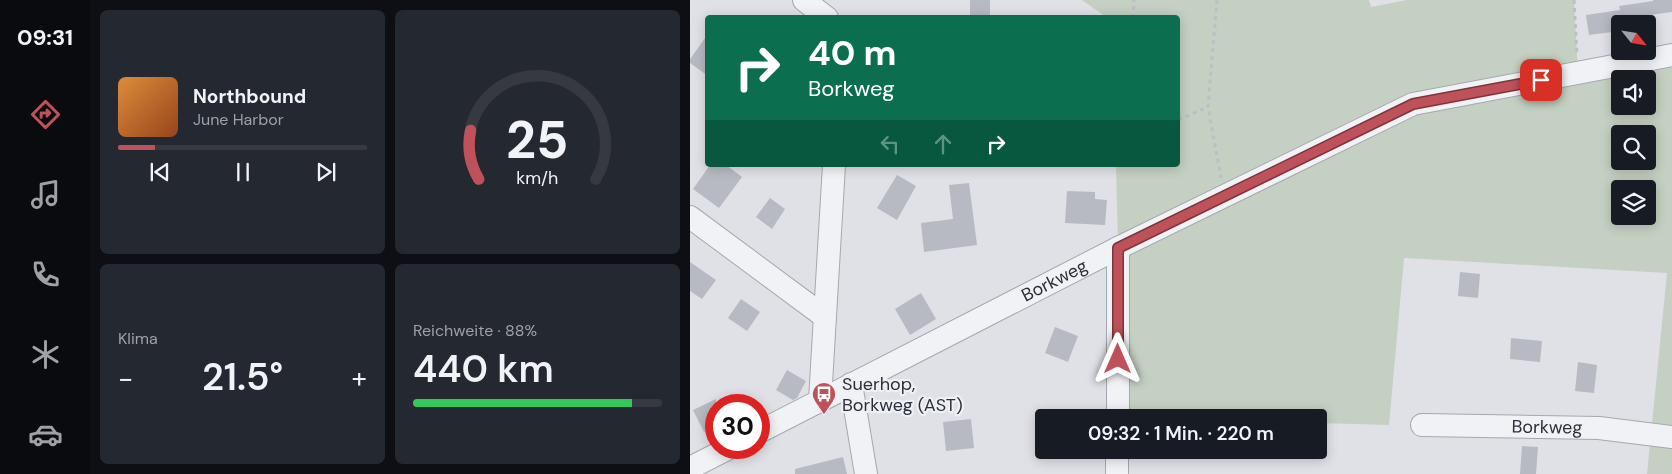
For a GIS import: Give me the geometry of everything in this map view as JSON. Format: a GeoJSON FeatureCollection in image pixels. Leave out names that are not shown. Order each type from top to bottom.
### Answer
{"type":"FeatureCollection","features":[{"type":"Feature","properties":{"kind":"street"},"geometry":{"type":"LineString","coordinates":[[804,0],[823,15]]}},
{"type":"Feature","properties":{"kind":"street","name":"Borkweg"},"geometry":{"type":"LineString","coordinates":[[770,426],[1118,248],[1413,104],[1672,55]]}},
{"type":"Feature","properties":{"kind":"street"},"geometry":{"type":"LineString","coordinates":[[820,400],[834,167]]}},
{"type":"Feature","properties":{"kind":"street"},"geometry":{"type":"LineString","coordinates":[[690,217],[825,317]]}},
{"type":"Feature","properties":{"kind":"street"},"geometry":{"type":"LineString","coordinates":[[1118,248],[1118,409]]}},
{"type":"Feature","properties":{"kind":"street"},"geometry":{"type":"LineString","coordinates":[[852,384],[866,474]]}},
{"type":"Feature","properties":{"kind":"street","name":"Borkweg"},"geometry":{"type":"LineString","coordinates":[[1422,425],[1599,428],[1672,437]]}},
{"type":"Feature","properties":{"kind":"street"},"geometry":{"type":"LineString","coordinates":[[690,468],[708,459]]}},
{"type":"Feature","properties":{"kind":"street"},"geometry":{"type":"LineString","coordinates":[[1117,459],[1117,474]]}},
{"type":"Feature","properties":{"kind":"path"},"geometry":{"type":"LineString","coordinates":[[1133,15],[1134,0]]}},
{"type":"Feature","properties":{"kind":"path"},"geometry":{"type":"LineString","coordinates":[[1217,0],[1208,107],[1224,196]]}},
{"type":"Feature","properties":{"kind":"path"},"geometry":{"type":"LineString","coordinates":[[1574,0],[1578,73]]}},
{"type":"Feature","properties":{"kind":"path"},"geometry":{"type":"LineString","coordinates":[[1180,119],[1208,107]]}},
{"type":"Feature","properties":{"kind":"green space"},"geometry":{"type":"Polygon","coordinates":[[[1082,0],[1369,0],[1371,7],[1407,0],[1574,0],[1578,73],[1646,60],[1656,60],[1656,58],[1672,55],[1672,474],[1647,474],[1667,273],[1404,258],[1389,425],[1327,423],[1327,409],[1118,409],[1116,167],[1180,167],[1180,15],[1103,15],[1082,0]]]}},
{"type":"Feature","properties":{"kind":"building"},"geometry":{"type":"Polygon","coordinates":[[[970,0],[990,0],[990,15],[970,15],[970,0]]]}},
{"type":"Feature","properties":{"kind":"building"},"geometry":{"type":"Polygon","coordinates":[[[1672,0],[1672,12],[1650,15],[1611,15],[1611,32],[1589,35],[1586,15],[1620,10],[1619,6],[1672,0]]]}},
{"type":"Feature","properties":{"kind":"building"},"geometry":{"type":"Polygon","coordinates":[[[705,38],[705,74],[690,63],[690,59],[705,38]]]}},
{"type":"Feature","properties":{"kind":"building"},"geometry":{"type":"Polygon","coordinates":[[[709,167],[729,167],[742,177],[719,208],[693,189],[709,167]]]}},
{"type":"Feature","properties":{"kind":"building"},"geometry":{"type":"Polygon","coordinates":[[[897,175],[916,186],[897,220],[877,208],[897,175]]]}},
{"type":"Feature","properties":{"kind":"building"},"geometry":{"type":"Polygon","coordinates":[[[969,183],[977,245],[924,252],[921,223],[953,219],[949,185],[969,183]]]}},
{"type":"Feature","properties":{"kind":"building"},"geometry":{"type":"Polygon","coordinates":[[[1067,191],[1095,192],[1095,199],[1107,200],[1105,225],[1065,223],[1067,191]]]}},
{"type":"Feature","properties":{"kind":"building"},"geometry":{"type":"Polygon","coordinates":[[[770,198],[785,209],[772,229],[756,217],[770,198]]]}},
{"type":"Feature","properties":{"kind":"building"},"geometry":{"type":"Polygon","coordinates":[[[690,262],[716,280],[702,299],[690,291],[690,262]]]}},
{"type":"Feature","properties":{"kind":"building"},"geometry":{"type":"Polygon","coordinates":[[[1460,272],[1480,274],[1478,298],[1458,296],[1460,272]]]}},
{"type":"Feature","properties":{"kind":"building"},"geometry":{"type":"Polygon","coordinates":[[[921,293],[936,319],[910,335],[895,309],[921,293]]]}},
{"type":"Feature","properties":{"kind":"building"},"geometry":{"type":"Polygon","coordinates":[[[741,299],[760,312],[747,331],[728,318],[741,299]]]}},
{"type":"Feature","properties":{"kind":"building"},"geometry":{"type":"Polygon","coordinates":[[[1055,327],[1078,336],[1068,362],[1045,353],[1055,327]]]}},
{"type":"Feature","properties":{"kind":"building"},"geometry":{"type":"Polygon","coordinates":[[[1511,338],[1542,341],[1540,362],[1510,359],[1511,338]]]}},
{"type":"Feature","properties":{"kind":"building"},"geometry":{"type":"Polygon","coordinates":[[[1578,362],[1597,365],[1594,393],[1575,391],[1578,362]]]}},
{"type":"Feature","properties":{"kind":"building"},"geometry":{"type":"Polygon","coordinates":[[[787,370],[806,381],[797,398],[793,400],[776,390],[787,370]]]}},
{"type":"Feature","properties":{"kind":"building"},"geometry":{"type":"Polygon","coordinates":[[[705,404],[705,432],[704,432],[693,410],[705,404]]]}},
{"type":"Feature","properties":{"kind":"building"},"geometry":{"type":"Polygon","coordinates":[[[971,419],[974,448],[946,451],[943,422],[971,419]]]}},
{"type":"Feature","properties":{"kind":"building"},"geometry":{"type":"Polygon","coordinates":[[[1522,446],[1538,447],[1536,474],[1520,474],[1522,446]]]}},
{"type":"Feature","properties":{"kind":"building"},"geometry":{"type":"Polygon","coordinates":[[[843,457],[847,474],[795,474],[795,469],[843,457]]]}},
{"type":"Feature","properties":{"kind":"place","name":"Suerhop, Borkweg (AST)"},"geometry":{"type":"Point","coordinates":[824,415]}},
{"type":"Feature","properties":{"kind":"route"},"geometry":{"type":"LineString","coordinates":[[1118,359],[1118,248],[1413,104],[1541,80]]}}]}
